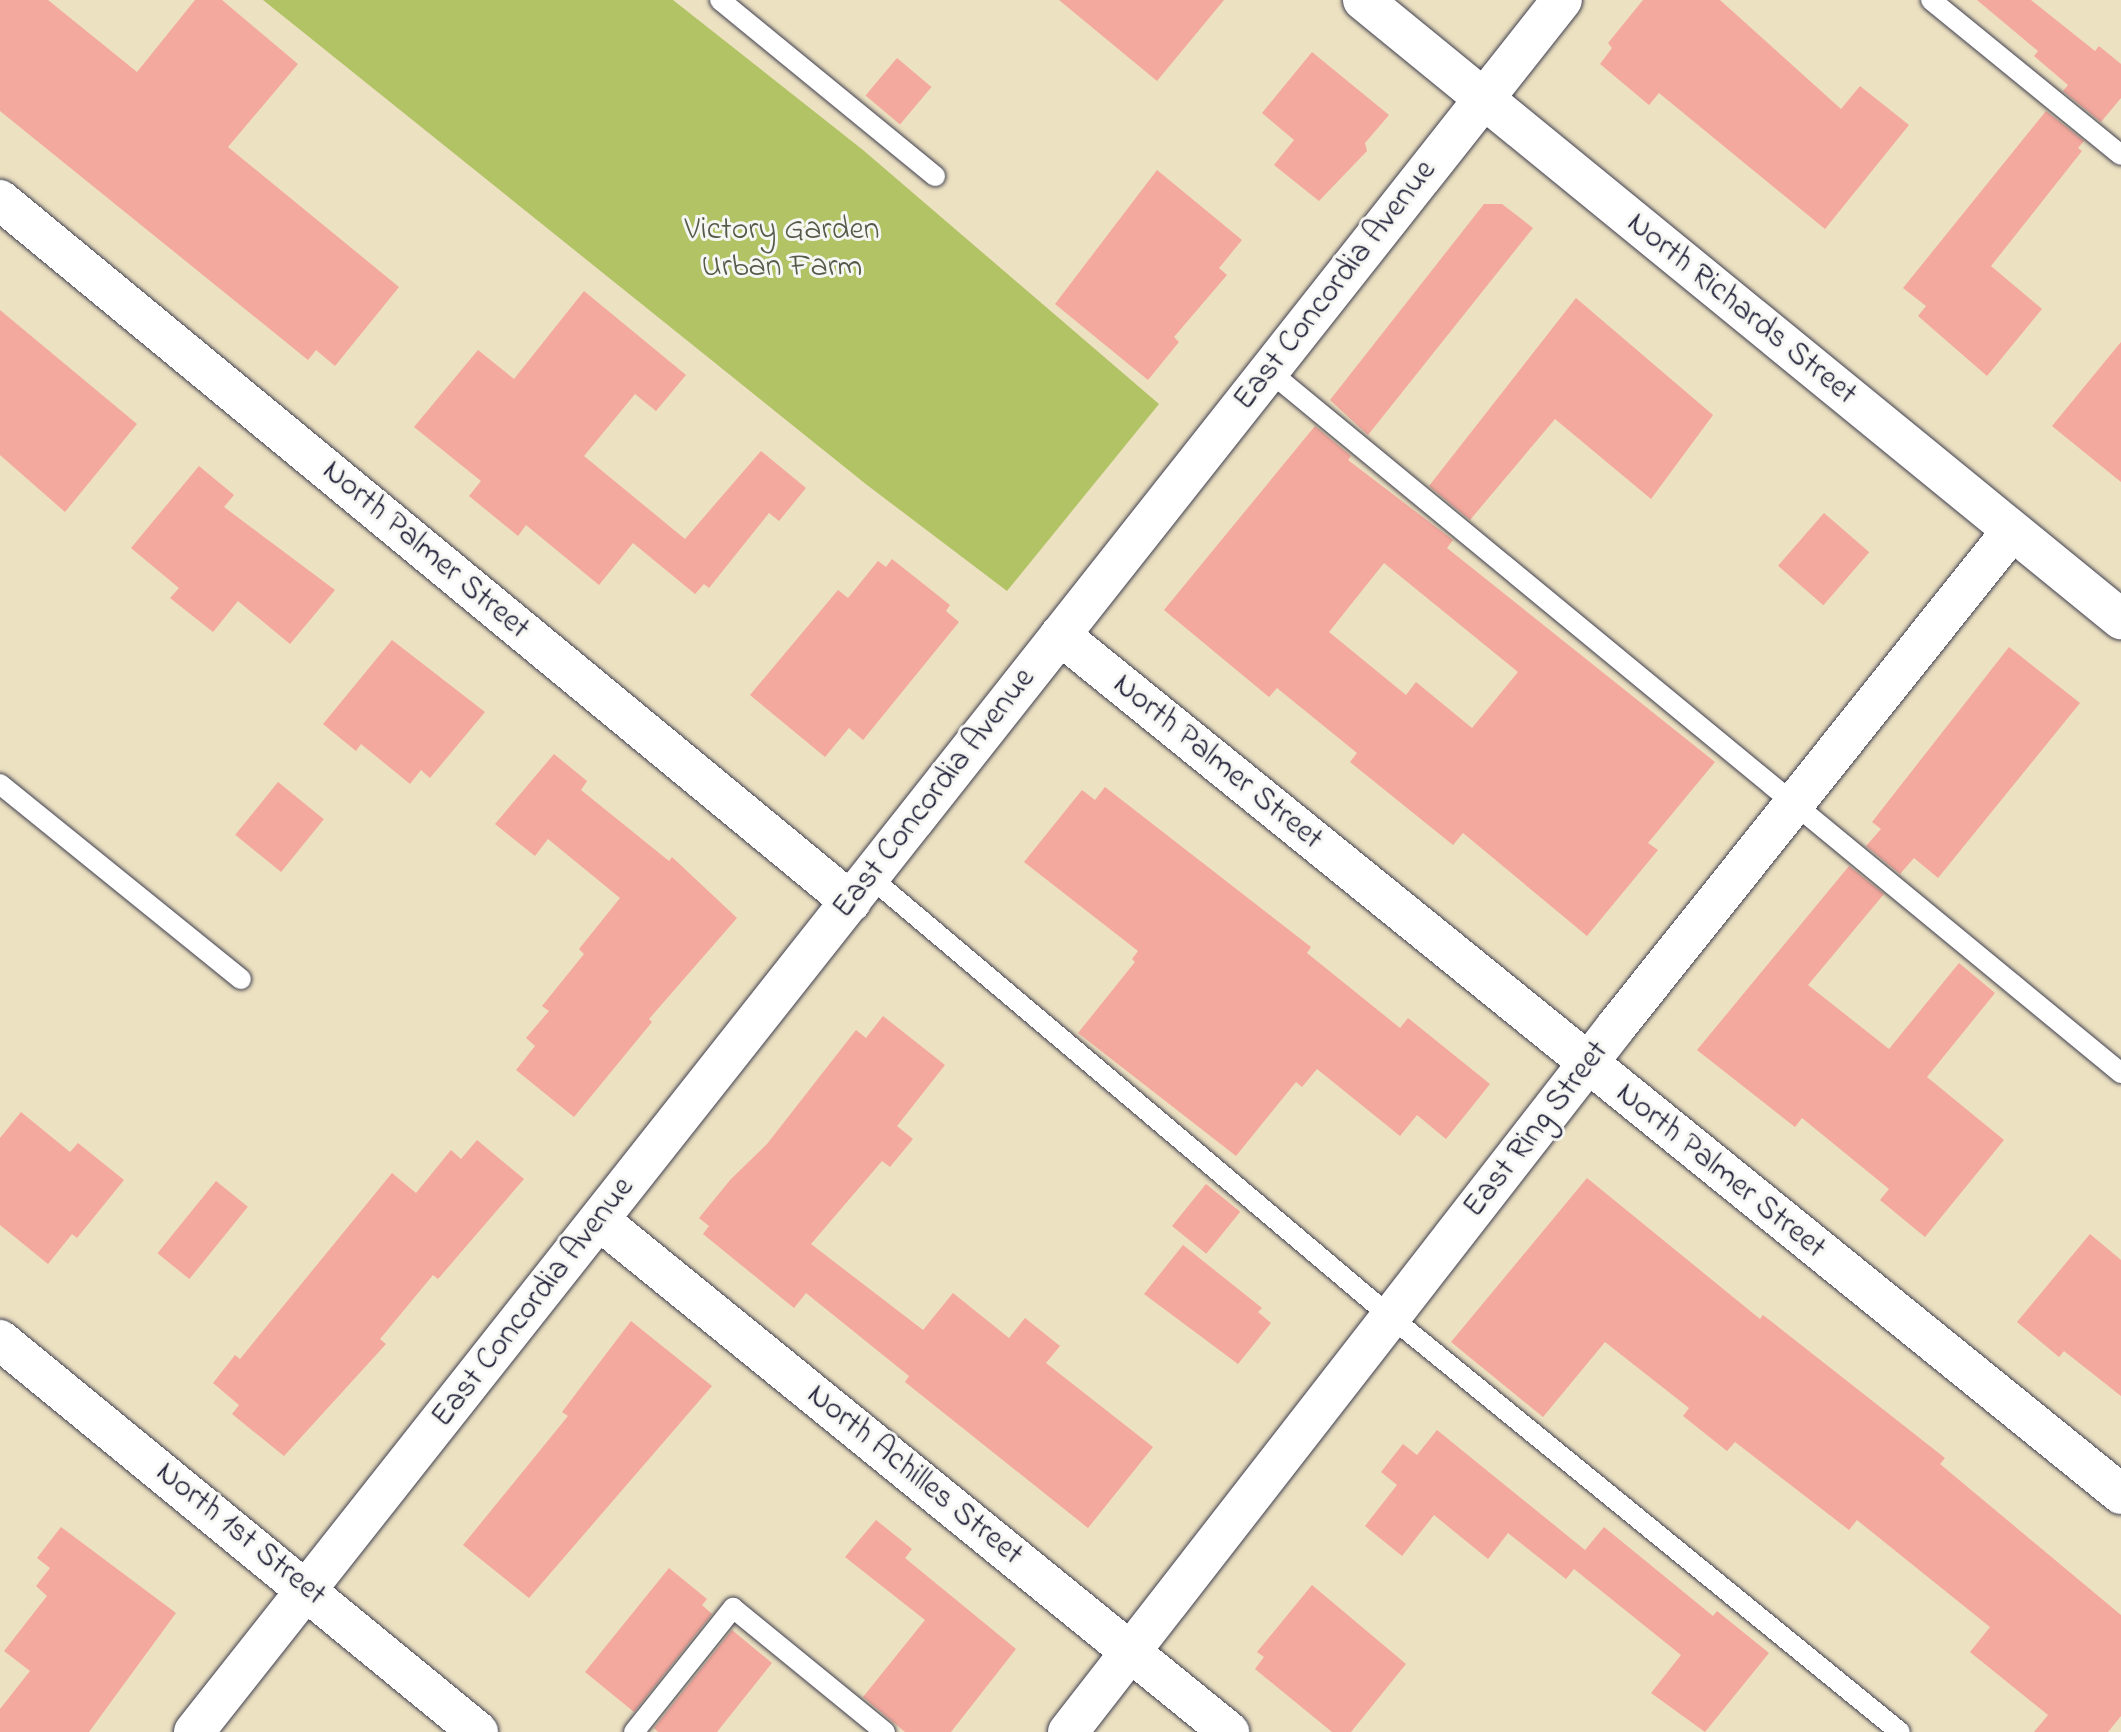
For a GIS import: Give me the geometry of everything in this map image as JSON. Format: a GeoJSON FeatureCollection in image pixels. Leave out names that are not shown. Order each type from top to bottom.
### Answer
{"type":"FeatureCollection","features":[{"type":"Feature","properties":{"kind":"street","name":"North Richards Street"},"geometry":{"type":"LineString","coordinates":[[1363,0],[2121,619]]}},
{"type":"Feature","properties":{"kind":"street","name":"East Concordia Avenue"},"geometry":{"type":"LineString","coordinates":[[194,1732],[1562,0]]}},
{"type":"Feature","properties":{"kind":"street","name":"North Palmer Street"},"geometry":{"type":"LineString","coordinates":[[0,200],[861,889]]}},
{"type":"Feature","properties":{"kind":"street","name":"East Ring Street"},"geometry":{"type":"LineString","coordinates":[[1068,1732],[1587,1064],[2011,532]]}},
{"type":"Feature","properties":{"kind":"street","name":"North Palmer Street"},"geometry":{"type":"LineString","coordinates":[[1060,635],[2121,1494]]}},
{"type":"Feature","properties":{"kind":"street","name":"North Achilles Street"},"geometry":{"type":"LineString","coordinates":[[599,1220],[1229,1732]]}},
{"type":"Feature","properties":{"kind":"street","name":"North 1st Street"},"geometry":{"type":"LineString","coordinates":[[0,1340],[309,1589],[478,1732]]}},
{"type":"Feature","properties":{"kind":"lane"},"geometry":{"type":"LineString","coordinates":[[720,0],[935,176]]}},
{"type":"Feature","properties":{"kind":"lane"},"geometry":{"type":"LineString","coordinates":[[1931,0],[2121,155]]}},
{"type":"Feature","properties":{"kind":"lane"},"geometry":{"type":"LineString","coordinates":[[1269,371],[2121,1073]]}},
{"type":"Feature","properties":{"kind":"lane"},"geometry":{"type":"LineString","coordinates":[[0,784],[241,979]]}},
{"type":"Feature","properties":{"kind":"lane"},"geometry":{"type":"LineString","coordinates":[[861,889],[1900,1732]]}},
{"type":"Feature","properties":{"kind":"lane"},"geometry":{"type":"LineString","coordinates":[[634,1732],[733,1608],[885,1732]]}},
{"type":"Feature","properties":{"kind":"green space","name":"Victory Garden Urban Farm"},"geometry":{"type":"Polygon","coordinates":[[[263,0],[673,0],[863,150],[1159,404],[1007,591],[867,485],[263,0]]]}},
{"type":"Feature","properties":{"kind":"building"},"geometry":{"type":"Polygon","coordinates":[[[0,0],[48,0],[137,72],[195,0],[222,0],[298,64],[228,147],[399,287],[335,366],[316,350],[308,360],[0,111],[0,0]]]}},
{"type":"Feature","properties":{"kind":"building"},"geometry":{"type":"Polygon","coordinates":[[[1059,0],[1224,0],[1157,81],[1059,0]]]}},
{"type":"Feature","properties":{"kind":"building"},"geometry":{"type":"Polygon","coordinates":[[[1643,0],[1720,0],[1841,109],[1860,86],[1909,125],[1825,229],[1659,93],[1649,105],[1600,64],[1612,48],[1608,43],[1643,0]]]}},
{"type":"Feature","properties":{"kind":"building"},"geometry":{"type":"Polygon","coordinates":[[[1977,0],[2031,0],[2095,51],[2099,46],[2121,64],[2121,98],[2101,122],[2063,91],[2068,85],[2034,56],[2038,51],[1977,0]]]}},
{"type":"Feature","properties":{"kind":"building"},"geometry":{"type":"Polygon","coordinates":[[[1312,52],[1389,115],[1365,143],[1367,151],[1319,201],[1274,165],[1294,140],[1262,113],[1312,52]]]}},
{"type":"Feature","properties":{"kind":"building"},"geometry":{"type":"Polygon","coordinates":[[[897,58],[931,87],[900,124],[866,96],[897,58]]]}},
{"type":"Feature","properties":{"kind":"building"},"geometry":{"type":"Polygon","coordinates":[[[2046,111],[2084,141],[2078,148],[2082,151],[1991,266],[2042,309],[1987,376],[1918,316],[1926,306],[1903,288],[2046,111]]]}},
{"type":"Feature","properties":{"kind":"building"},"geometry":{"type":"Polygon","coordinates":[[[1157,170],[1242,240],[1219,268],[1227,275],[1174,337],[1179,342],[1148,380],[1055,304],[1157,170]]]}},
{"type":"Feature","properties":{"kind":"building"},"geometry":{"type":"Polygon","coordinates":[[[1484,204],[1502,204],[1533,228],[1368,435],[1330,400],[1484,204]]]}},
{"type":"Feature","properties":{"kind":"building"},"geometry":{"type":"Polygon","coordinates":[[[584,291],[686,375],[656,411],[635,394],[584,456],[685,539],[761,451],[806,488],[779,521],[769,513],[709,588],[704,584],[695,594],[633,543],[599,585],[526,525],[518,536],[469,496],[481,481],[414,427],[478,350],[514,379],[584,291]]]}},
{"type":"Feature","properties":{"kind":"building"},"geometry":{"type":"Polygon","coordinates":[[[1576,298],[1713,415],[1651,499],[1555,419],[1470,520],[1429,486],[1576,298]]]}},
{"type":"Feature","properties":{"kind":"building"},"geometry":{"type":"Polygon","coordinates":[[[0,310],[137,424],[65,512],[0,455],[0,310]]]}},
{"type":"Feature","properties":{"kind":"building"},"geometry":{"type":"Polygon","coordinates":[[[2121,342],[2121,482],[2052,426],[2121,342]]]}},
{"type":"Feature","properties":{"kind":"building"},"geometry":{"type":"Polygon","coordinates":[[[1315,426],[1351,456],[1348,460],[1453,540],[1447,548],[1715,762],[1648,843],[1658,850],[1587,936],[1463,833],[1453,845],[1350,762],[1357,753],[1277,688],[1269,697],[1164,610],[1315,426]],[[1384,563],[1329,632],[1406,695],[1416,682],[1472,728],[1518,672],[1384,563]]]}},
{"type":"Feature","properties":{"kind":"building"},"geometry":{"type":"Polygon","coordinates":[[[199,466],[234,495],[224,507],[335,590],[290,644],[238,601],[213,632],[170,598],[179,588],[131,548],[199,466]]]}},
{"type":"Feature","properties":{"kind":"building"},"geometry":{"type":"Polygon","coordinates":[[[1824,513],[1869,552],[1823,605],[1778,566],[1824,513]]]}},
{"type":"Feature","properties":{"kind":"building"},"geometry":{"type":"Polygon","coordinates":[[[892,559],[950,605],[946,611],[959,622],[863,740],[849,728],[825,757],[750,695],[838,590],[848,598],[878,561],[886,567],[892,559]]]}},
{"type":"Feature","properties":{"kind":"building"},"geometry":{"type":"Polygon","coordinates":[[[392,640],[485,712],[430,778],[421,770],[410,784],[361,744],[356,751],[323,724],[392,640]]]}},
{"type":"Feature","properties":{"kind":"building"},"geometry":{"type":"Polygon","coordinates":[[[2009,647],[2080,703],[1938,878],[1914,858],[1900,874],[1866,846],[1881,829],[1872,822],[2009,647]]]}},
{"type":"Feature","properties":{"kind":"building"},"geometry":{"type":"Polygon","coordinates":[[[554,754],[587,781],[581,790],[669,861],[672,857],[737,918],[649,1019],[652,1022],[574,1117],[516,1070],[535,1046],[526,1038],[549,1011],[542,1006],[584,954],[579,949],[620,898],[548,839],[535,856],[495,824],[554,754]]]}},
{"type":"Feature","properties":{"kind":"building"},"geometry":{"type":"Polygon","coordinates":[[[278,782],[324,819],[281,872],[235,835],[278,782]]]}},
{"type":"Feature","properties":{"kind":"building"},"geometry":{"type":"Polygon","coordinates":[[[1105,787],[1311,947],[1307,953],[1400,1028],[1408,1018],[1490,1084],[1446,1139],[1417,1115],[1400,1136],[1317,1069],[1302,1087],[1296,1082],[1236,1156],[1078,1033],[1135,962],[1132,959],[1138,951],[1024,862],[1082,790],[1095,800],[1105,787]]]}},
{"type":"Feature","properties":{"kind":"building"},"geometry":{"type":"Polygon","coordinates":[[[1849,866],[1884,894],[1808,985],[1889,1049],[1959,963],[1995,993],[1927,1077],[2004,1140],[1925,1237],[1880,1200],[1889,1189],[1802,1118],[1795,1127],[1697,1050],[1849,866]]]}},
{"type":"Feature","properties":{"kind":"building"},"geometry":{"type":"Polygon","coordinates":[[[883,1016],[945,1065],[897,1126],[913,1139],[890,1167],[882,1161],[811,1244],[923,1330],[953,1293],[1009,1338],[1025,1318],[1060,1346],[1046,1363],[1153,1447],[1088,1528],[905,1382],[909,1376],[806,1293],[794,1308],[703,1234],[709,1226],[699,1218],[731,1179],[767,1144],[856,1030],[866,1038],[883,1016]]]}},
{"type":"Feature","properties":{"kind":"building"},"geometry":{"type":"Polygon","coordinates":[[[21,1112],[70,1152],[78,1143],[124,1180],[77,1238],[72,1234],[48,1264],[0,1225],[0,1138],[21,1112]]]}},
{"type":"Feature","properties":{"kind":"building"},"geometry":{"type":"Polygon","coordinates":[[[477,1140],[524,1179],[438,1279],[433,1275],[380,1339],[386,1344],[284,1456],[232,1414],[239,1405],[213,1383],[235,1355],[240,1359],[392,1173],[416,1193],[451,1150],[461,1159],[477,1140]]]}},
{"type":"Feature","properties":{"kind":"building"},"geometry":{"type":"Polygon","coordinates":[[[1587,1178],[1760,1319],[1763,1315],[1945,1458],[1940,1464],[2121,1615],[2121,1716],[2108,1732],[2034,1732],[2048,1715],[1970,1652],[1990,1627],[1857,1520],[1849,1530],[1735,1442],[1727,1451],[1683,1416],[1689,1408],[1605,1342],[1543,1417],[1451,1342],[1587,1178]]]}},
{"type":"Feature","properties":{"kind":"building"},"geometry":{"type":"Polygon","coordinates":[[[216,1181],[248,1207],[189,1279],[157,1253],[216,1181]]]}},
{"type":"Feature","properties":{"kind":"building"},"geometry":{"type":"Polygon","coordinates":[[[1206,1184],[1240,1212],[1206,1254],[1172,1226],[1206,1184]]]}},
{"type":"Feature","properties":{"kind":"building"},"geometry":{"type":"Polygon","coordinates":[[[2090,1234],[2121,1260],[2121,1396],[2064,1351],[2059,1357],[2017,1322],[2090,1234]]]}},
{"type":"Feature","properties":{"kind":"building"},"geometry":{"type":"Polygon","coordinates":[[[1183,1245],[1262,1308],[1258,1312],[1271,1323],[1238,1364],[1144,1294],[1183,1245]]]}},
{"type":"Feature","properties":{"kind":"building"},"geometry":{"type":"Polygon","coordinates":[[[631,1321],[712,1386],[529,1598],[463,1545],[568,1416],[562,1412],[631,1321]]]}},
{"type":"Feature","properties":{"kind":"building"},"geometry":{"type":"Polygon","coordinates":[[[1437,1430],[1585,1550],[1604,1527],[1713,1616],[1717,1611],[1769,1653],[1705,1732],[1651,1693],[1681,1655],[1574,1569],[1566,1579],[1508,1533],[1488,1559],[1434,1515],[1402,1556],[1365,1526],[1397,1485],[1381,1472],[1403,1444],[1417,1455],[1437,1430]]]}},
{"type":"Feature","properties":{"kind":"building"},"geometry":{"type":"Polygon","coordinates":[[[876,1520],[912,1549],[905,1558],[1016,1649],[951,1732],[905,1732],[863,1697],[925,1620],[845,1557],[876,1520]]]}},
{"type":"Feature","properties":{"kind":"building"},"geometry":{"type":"Polygon","coordinates":[[[61,1527],[176,1613],[89,1732],[0,1732],[0,1709],[30,1671],[4,1651],[47,1596],[36,1586],[50,1568],[37,1558],[61,1527]]]}},
{"type":"Feature","properties":{"kind":"building"},"geometry":{"type":"Polygon","coordinates":[[[669,1568],[707,1599],[702,1605],[712,1614],[634,1712],[585,1672],[669,1568]]]}},
{"type":"Feature","properties":{"kind":"building"},"geometry":{"type":"Polygon","coordinates":[[[1312,1585],[1406,1664],[1351,1732],[1332,1732],[1255,1669],[1264,1657],[1257,1652],[1312,1585]]]}},
{"type":"Feature","properties":{"kind":"building"},"geometry":{"type":"Polygon","coordinates":[[[732,1630],[772,1663],[717,1732],[658,1732],[654,1728],[732,1630]]]}}]}
